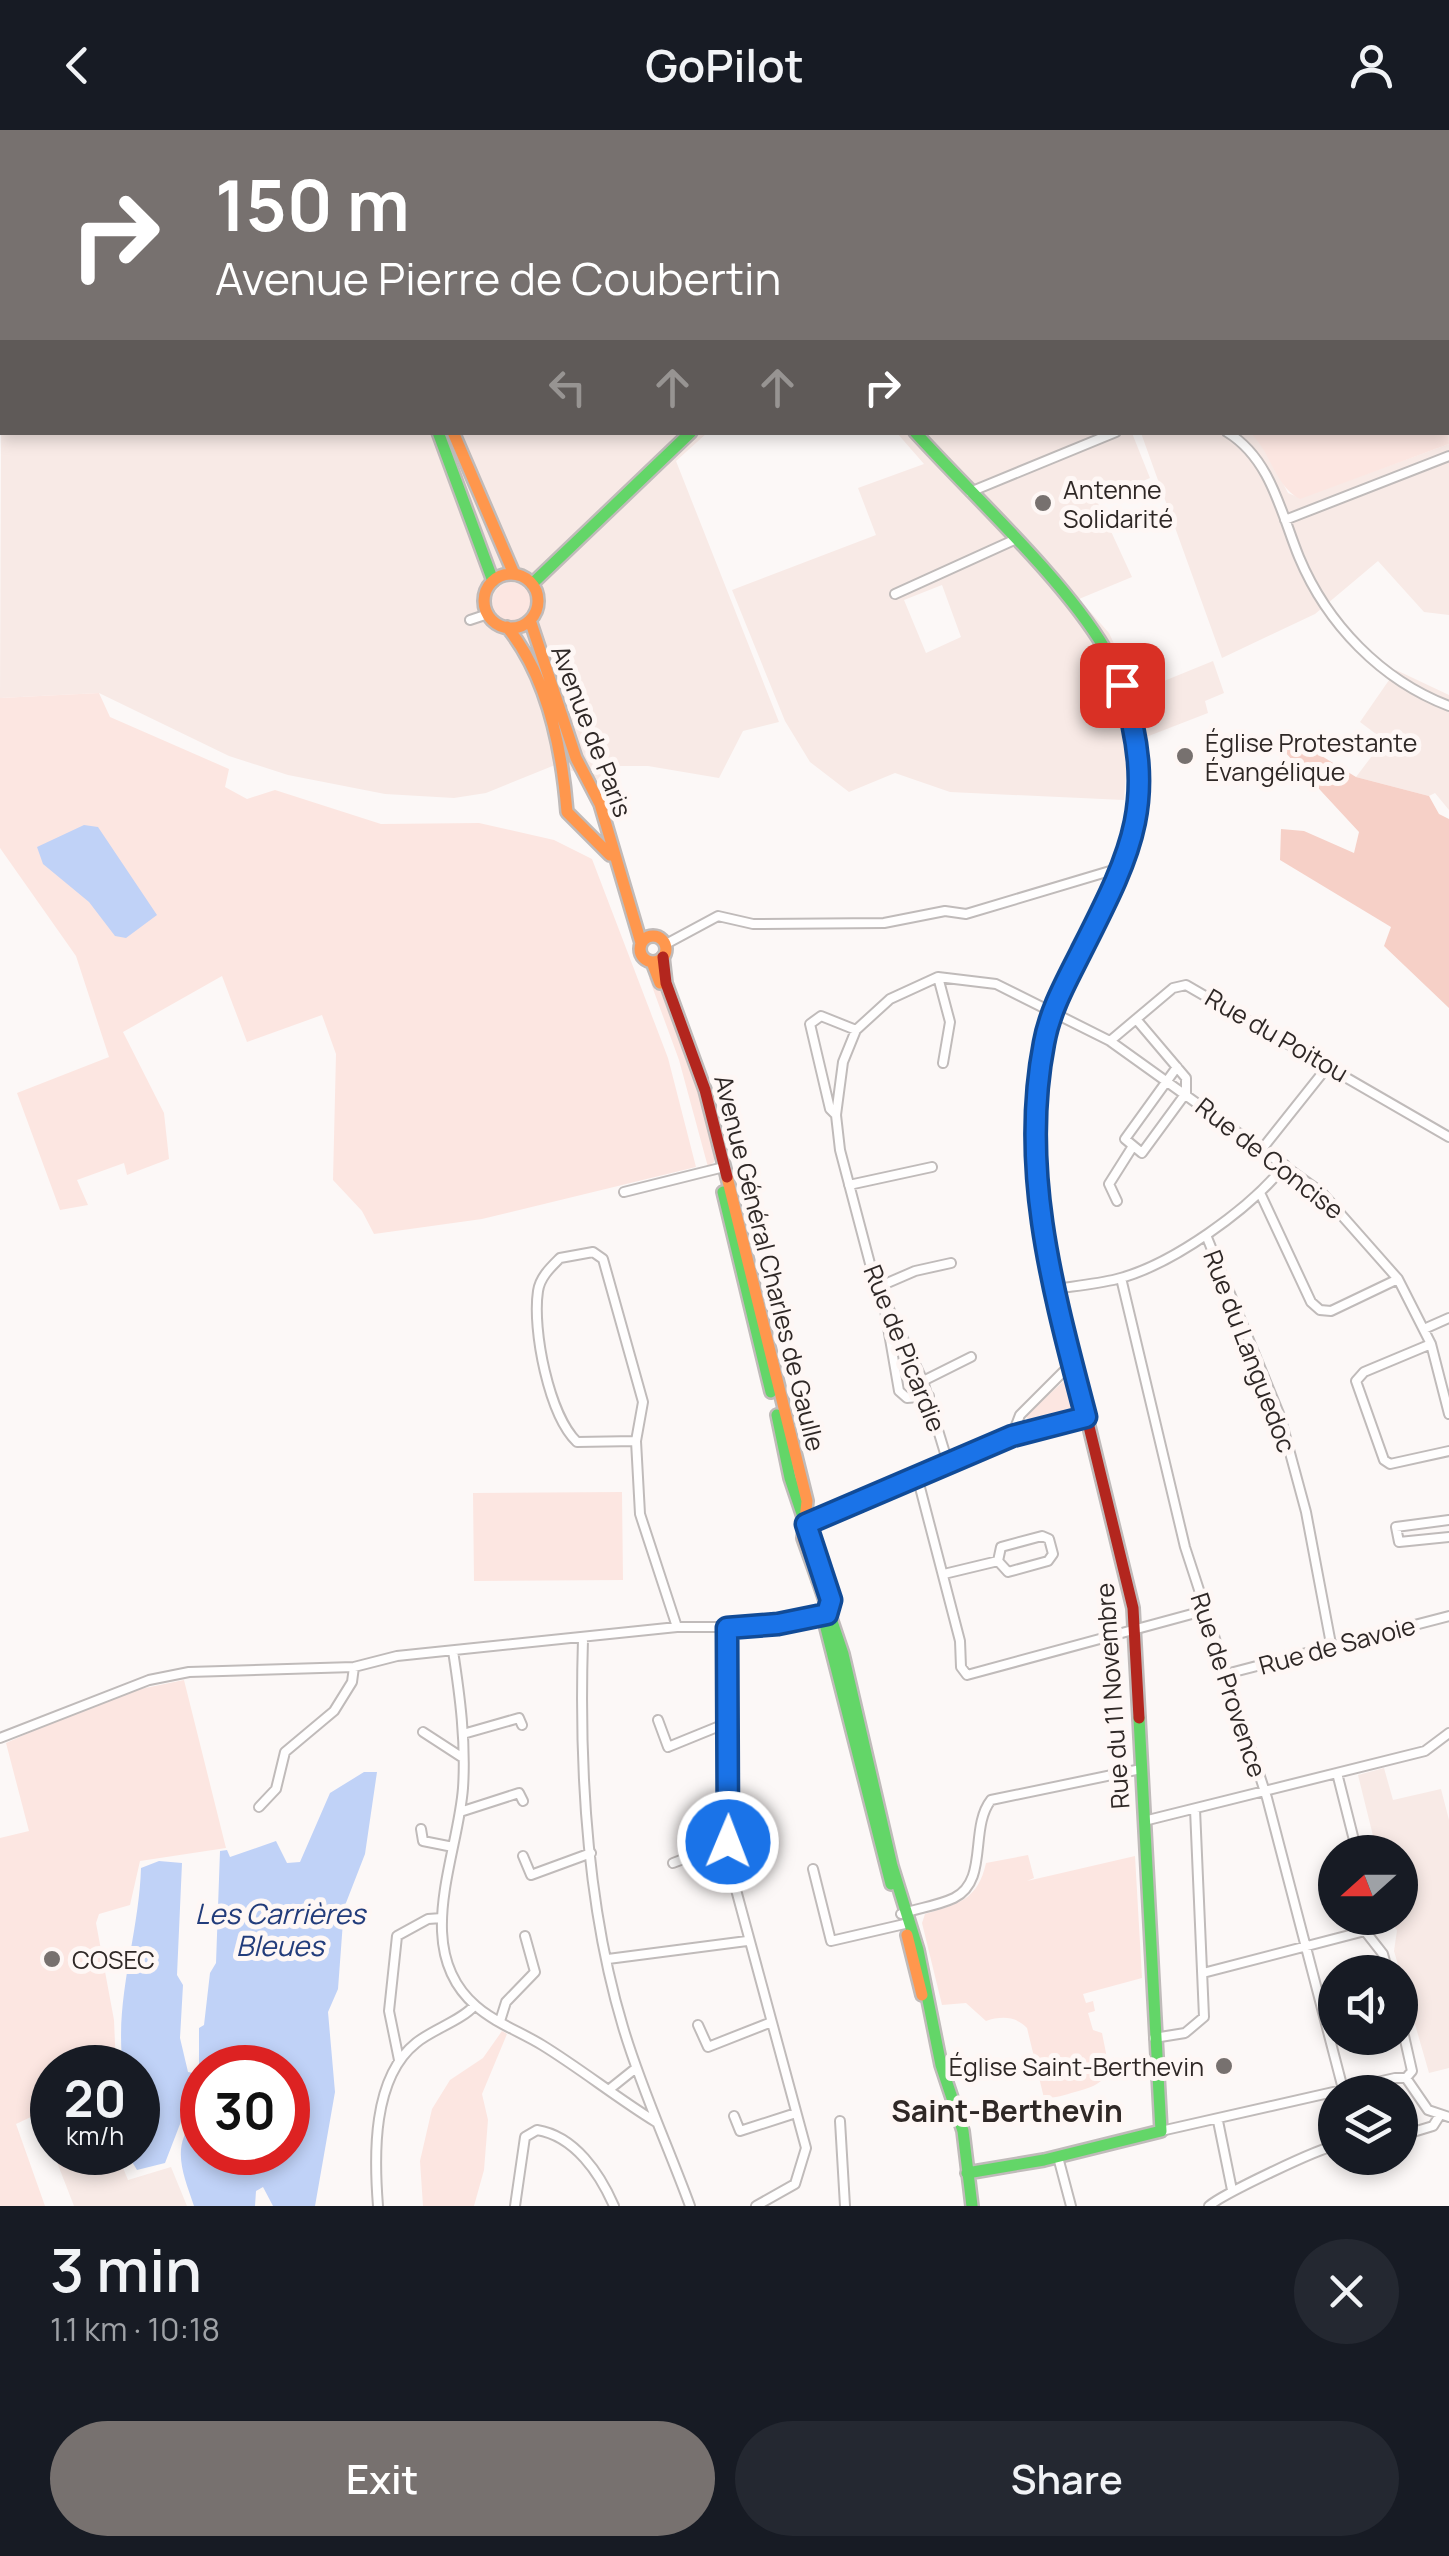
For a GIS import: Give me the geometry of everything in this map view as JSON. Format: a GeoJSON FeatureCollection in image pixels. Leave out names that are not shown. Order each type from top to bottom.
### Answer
{"type":"FeatureCollection","features":[{"type":"Feature","properties":{"kind":"main road"},"geometry":{"type":"LineString","coordinates":[[439,435],[493,581],[484,600],[488,614],[506,627],[530,620],[538,603],[532,584],[514,574],[454,435]]}},
{"type":"Feature","properties":{"kind":"main road"},"geometry":{"type":"LineString","coordinates":[[532,584],[687,435]]}},
{"type":"Feature","properties":{"kind":"main road","name":"Rue du 11 Novembre"},"geometry":{"type":"LineString","coordinates":[[918,435],[1078,610],[1106,650],[1122,685],[1136,736],[1140,775],[1125,866],[1052,1011],[1044,1044],[1034,1143],[1040,1225],[1126,1573],[1135,1631],[1161,2131]]}},
{"type":"Feature","properties":{"kind":"main road"},"geometry":{"type":"LineString","coordinates":[[493,581],[514,574]]}},
{"type":"Feature","properties":{"kind":"main road","name":"Avenue de Paris"},"geometry":{"type":"LineString","coordinates":[[530,620],[574,752],[600,804],[612,857],[642,943]]}},
{"type":"Feature","properties":{"kind":"main road","name":"Avenue de Paris"},"geometry":{"type":"LineString","coordinates":[[506,627],[521,644],[566,762],[567,812],[612,857]]}},
{"type":"Feature","properties":{"kind":"main road","name":"Avenue de Paris"},"geometry":{"type":"LineString","coordinates":[[632,909],[654,936]]}},
{"type":"Feature","properties":{"kind":"main road"},"geometry":{"type":"LineString","coordinates":[[642,943],[654,936],[660,954]]}},
{"type":"Feature","properties":{"kind":"main road","name":"Avenue Général Charles de Gaulle"},"geometry":{"type":"LineString","coordinates":[[642,943],[642,955],[660,954],[666,983],[705,1090],[721,1168],[807,1501],[806,1524],[831,1600],[826,1628],[884,1868],[905,1918],[914,1976],[929,2012],[962,2132],[972,2206]]}},
{"type":"Feature","properties":{"kind":"main road"},"geometry":{"type":"LineString","coordinates":[[968,2173],[1161,2131]]}},
{"type":"Feature","properties":{"kind":"street"},"geometry":{"type":"LineString","coordinates":[[970,492],[1109,435]]}},
{"type":"Feature","properties":{"kind":"street"},"geometry":{"type":"LineString","coordinates":[[1229,435],[1262,466],[1314,589],[1336,622],[1389,674],[1449,706]]}},
{"type":"Feature","properties":{"kind":"street"},"geometry":{"type":"LineString","coordinates":[[1285,520],[1449,456]]}},
{"type":"Feature","properties":{"kind":"street"},"geometry":{"type":"LineString","coordinates":[[895,594],[1014,540]]}},
{"type":"Feature","properties":{"kind":"street"},"geometry":{"type":"LineString","coordinates":[[470,620],[488,614]]}},
{"type":"Feature","properties":{"kind":"street"},"geometry":{"type":"LineString","coordinates":[[660,954],[718,916],[753,924],[884,923],[945,911],[966,914],[1125,866]]}},
{"type":"Feature","properties":{"kind":"street"},"geometry":{"type":"LineString","coordinates":[[938,978],[950,1022],[943,1063]]}},
{"type":"Feature","properties":{"kind":"street"},"geometry":{"type":"LineString","coordinates":[[856,1030],[890,998],[938,978],[996,984],[1052,1011]]}},
{"type":"Feature","properties":{"kind":"street","name":"Rue du Poitou"},"geometry":{"type":"LineString","coordinates":[[1110,1040],[1173,988],[1186,985],[1449,1137]]}},
{"type":"Feature","properties":{"kind":"street","name":"Rue de Concise"},"geometry":{"type":"LineString","coordinates":[[1052,1011],[1110,1040],[1168,1080],[1285,1166],[1354,1225],[1398,1278],[1424,1329],[1449,1414]]}},
{"type":"Feature","properties":{"kind":"street","name":"Rue de Picardie"},"geometry":{"type":"LineString","coordinates":[[836,1115],[830,1109],[810,1024],[821,1016],[856,1030],[844,1062],[836,1115],[849,1184],[878,1287],[929,1396],[948,1463]]}},
{"type":"Feature","properties":{"kind":"street"},"geometry":{"type":"LineString","coordinates":[[1136,1019],[1177,1067],[1186,1078],[1186,1093],[1142,1153],[1125,1140],[1177,1067]]}},
{"type":"Feature","properties":{"kind":"street"},"geometry":{"type":"LineString","coordinates":[[1262,1149],[1328,1066]]}},
{"type":"Feature","properties":{"kind":"street"},"geometry":{"type":"LineString","coordinates":[[1117,1201],[1110,1184],[1133,1146]]}},
{"type":"Feature","properties":{"kind":"street"},"geometry":{"type":"LineString","coordinates":[[1054,1289],[1120,1278],[1206,1235],[1261,1195],[1285,1166]]}},
{"type":"Feature","properties":{"kind":"street"},"geometry":{"type":"LineString","coordinates":[[849,1184],[932,1167]]}},
{"type":"Feature","properties":{"kind":"street"},"geometry":{"type":"LineString","coordinates":[[624,1192],[721,1168]]}},
{"type":"Feature","properties":{"kind":"street"},"geometry":{"type":"LineString","coordinates":[[1261,1195],[1311,1302],[1320,1310],[1331,1311],[1398,1278]]}},
{"type":"Feature","properties":{"kind":"street","name":"Rue du Languedoc"},"geometry":{"type":"LineString","coordinates":[[1206,1235],[1280,1416],[1306,1512],[1331,1644]]}},
{"type":"Feature","properties":{"kind":"street"},"geometry":{"type":"LineString","coordinates":[[636,1440],[577,1442],[564,1429],[540,1342],[538,1288],[560,1258],[593,1252],[603,1259],[643,1402],[636,1440],[640,1514],[678,1627]]}},
{"type":"Feature","properties":{"kind":"street"},"geometry":{"type":"LineString","coordinates":[[878,1287],[916,1271],[952,1263]]}},
{"type":"Feature","properties":{"kind":"street","name":"Rue de Provence"},"geometry":{"type":"LineString","coordinates":[[1120,1278],[1203,1611],[1265,1793],[1340,2075]]}},
{"type":"Feature","properties":{"kind":"street"},"geometry":{"type":"LineString","coordinates":[[885,1306],[887,1341],[899,1391],[907,1398],[929,1396]]}},
{"type":"Feature","properties":{"kind":"street"},"geometry":{"type":"LineString","coordinates":[[1424,1329],[1449,1318]]}},
{"type":"Feature","properties":{"kind":"street"},"geometry":{"type":"LineString","coordinates":[[1431,1344],[1364,1372],[1356,1381],[1384,1460],[1390,1464],[1449,1451]]}},
{"type":"Feature","properties":{"kind":"street"},"geometry":{"type":"LineString","coordinates":[[923,1381],[971,1357]]}},
{"type":"Feature","properties":{"kind":"street"},"geometry":{"type":"LineString","coordinates":[[1012,1436],[1020,1415],[1072,1363]]}},
{"type":"Feature","properties":{"kind":"street"},"geometry":{"type":"LineString","coordinates":[[806,1524],[1012,1436],[1086,1417]]}},
{"type":"Feature","properties":{"kind":"street"},"geometry":{"type":"LineString","coordinates":[[917,1476],[944,1574],[961,1667],[967,1675],[1203,1611]]}},
{"type":"Feature","properties":{"kind":"street"},"geometry":{"type":"LineString","coordinates":[[1449,1520],[1396,1527],[1399,1542],[1449,1537]]}},
{"type":"Feature","properties":{"kind":"street"},"geometry":{"type":"LineString","coordinates":[[1042,1536],[1049,1539],[1053,1554],[1048,1561],[1008,1572],[998,1561],[1001,1547],[1042,1536]]}},
{"type":"Feature","properties":{"kind":"street"},"geometry":{"type":"LineString","coordinates":[[944,1574],[998,1561]]}},
{"type":"Feature","properties":{"kind":"street"},"geometry":{"type":"LineString","coordinates":[[0,1738],[149,1680],[189,1672],[354,1668],[382,1658],[678,1627],[767,1626],[827,1614]]}},
{"type":"Feature","properties":{"kind":"street","name":"Rue de Savoie"},"geometry":{"type":"LineString","coordinates":[[1226,1674],[1449,1616]]}},
{"type":"Feature","properties":{"kind":"street"},"geometry":{"type":"LineString","coordinates":[[727,1628],[728,1842],[747,1941],[806,2148],[799,2176],[786,2192],[756,2206]]}},
{"type":"Feature","properties":{"kind":"street"},"geometry":{"type":"LineString","coordinates":[[582,1639],[591,1853],[608,1959],[636,2068],[690,2206]]}},
{"type":"Feature","properties":{"kind":"street"},"geometry":{"type":"LineString","coordinates":[[453,1651],[463,1758],[460,1812],[442,1918],[450,1964],[475,2006],[611,2088],[658,2123]]}},
{"type":"Feature","properties":{"kind":"street"},"geometry":{"type":"LineString","coordinates":[[259,1807],[276,1789],[286,1752],[334,1712],[352,1682],[354,1668]]}},
{"type":"Feature","properties":{"kind":"street"},"geometry":{"type":"LineString","coordinates":[[462,1734],[519,1718],[522,1724]]}},
{"type":"Feature","properties":{"kind":"street"},"geometry":{"type":"LineString","coordinates":[[658,1720],[668,1747],[727,1723]]}},
{"type":"Feature","properties":{"kind":"street"},"geometry":{"type":"LineString","coordinates":[[423,1732],[463,1758]]}},
{"type":"Feature","properties":{"kind":"street"},"geometry":{"type":"LineString","coordinates":[[1434,1746],[1449,1732]]}},
{"type":"Feature","properties":{"kind":"street"},"geometry":{"type":"LineString","coordinates":[[1144,1820],[1265,1793],[1449,1743]]}},
{"type":"Feature","properties":{"kind":"street"},"geometry":{"type":"LineString","coordinates":[[813,1869],[830,1941],[952,1900],[966,1888],[974,1870],[978,1824],[991,1800],[1140,1769]]}},
{"type":"Feature","properties":{"kind":"street"},"geometry":{"type":"LineString","coordinates":[[1337,1773],[1353,1835]]}},
{"type":"Feature","properties":{"kind":"street"},"geometry":{"type":"LineString","coordinates":[[460,1812],[519,1792],[523,1801]]}},
{"type":"Feature","properties":{"kind":"street"},"geometry":{"type":"LineString","coordinates":[[1154,2038],[1199,2025],[1204,2016],[1194,1809]]}},
{"type":"Feature","properties":{"kind":"street"},"geometry":{"type":"LineString","coordinates":[[421,1829],[423,1842],[453,1847]]}},
{"type":"Feature","properties":{"kind":"street"},"geometry":{"type":"LineString","coordinates":[[674,1863],[728,1842]]}},
{"type":"Feature","properties":{"kind":"street"},"geometry":{"type":"LineString","coordinates":[[523,1856],[531,1875],[591,1853]]}},
{"type":"Feature","properties":{"kind":"street"},"geometry":{"type":"LineString","coordinates":[[378,2206],[376,2146],[399,2060],[389,2011],[398,1936],[428,1919],[442,1918]]}},
{"type":"Feature","properties":{"kind":"street"},"geometry":{"type":"LineString","coordinates":[[1203,1973],[1350,1935]]}},
{"type":"Feature","properties":{"kind":"street"},"geometry":{"type":"LineString","coordinates":[[1368,1935],[1383,1955]]}},
{"type":"Feature","properties":{"kind":"street"},"geometry":{"type":"LineString","coordinates":[[500,2021],[506,2002],[536,1972],[525,1936]]}},
{"type":"Feature","properties":{"kind":"street"},"geometry":{"type":"LineString","coordinates":[[608,1959],[747,1941]]}},
{"type":"Feature","properties":{"kind":"street"},"geometry":{"type":"LineString","coordinates":[[399,2060],[429,2033],[475,2006]]}},
{"type":"Feature","properties":{"kind":"street"},"geometry":{"type":"LineString","coordinates":[[698,2025],[708,2047],[769,2023]]}},
{"type":"Feature","properties":{"kind":"street"},"geometry":{"type":"LineString","coordinates":[[611,2088],[636,2068]]}},
{"type":"Feature","properties":{"kind":"street"},"geometry":{"type":"LineString","coordinates":[[1418,2095],[1428,2110],[1444,2116],[1433,2126],[1418,2131]]}},
{"type":"Feature","properties":{"kind":"street"},"geometry":{"type":"LineString","coordinates":[[1161,2131],[1318,2096]]}},
{"type":"Feature","properties":{"kind":"street"},"geometry":{"type":"LineString","coordinates":[[734,2116],[740,2131],[796,2113]]}},
{"type":"Feature","properties":{"kind":"street"},"geometry":{"type":"LineString","coordinates":[[840,2121],[845,2206]]}},
{"type":"Feature","properties":{"kind":"street"},"geometry":{"type":"LineString","coordinates":[[1218,2121],[1232,2206]]}},
{"type":"Feature","properties":{"kind":"street"},"geometry":{"type":"LineString","coordinates":[[515,2206],[525,2137],[537,2130],[586,2158],[602,2178],[614,2206]]}},
{"type":"Feature","properties":{"kind":"street"},"geometry":{"type":"LineString","coordinates":[[1209,2206],[1230,2192],[1290,2168],[1318,2149]]}},
{"type":"Feature","properties":{"kind":"street"},"geometry":{"type":"LineString","coordinates":[[1058,2156],[1071,2206]]}},
{"type":"Feature","properties":{"kind":"shaded area"},"geometry":{"type":"Polygon","coordinates":[[[1,435],[705,435],[676,461],[779,722],[743,731],[719,778],[648,766],[609,766],[601,781],[555,765],[486,793],[454,798],[385,794],[288,775],[229,756],[99,693],[0,698],[1,435]]]}},
{"type":"Feature","properties":{"kind":"shaded area"},"geometry":{"type":"Polygon","coordinates":[[[899,435],[1133,435],[1150,478],[1097,501],[1132,577],[1079,599],[1109,633],[1137,692],[1213,661],[1224,693],[1205,701],[1208,713],[1128,744],[1124,800],[950,792],[895,773],[849,792],[810,762],[785,721],[732,590],[876,535],[858,488],[924,464],[899,435]],[[942,585],[904,600],[926,653],[961,637],[942,585]]]}},
{"type":"Feature","properties":{"kind":"shaded area"},"geometry":{"type":"Polygon","coordinates":[[[1142,435],[1252,435],[1263,444],[1288,493],[1300,498],[1449,444],[1449,615],[1424,612],[1378,561],[1315,614],[1222,658],[1142,435]]]}},
{"type":"Feature","properties":{"kind":"shaded area"},"geometry":{"type":"Polygon","coordinates":[[[1252,435],[1449,435],[1449,444],[1300,499],[1279,478],[1252,435]]]}},
{"type":"Feature","properties":{"kind":"shaded area"},"geometry":{"type":"Polygon","coordinates":[[[512,583],[525,589],[531,602],[525,615],[512,621],[499,615],[493,602],[499,589],[512,583]]]}},
{"type":"Feature","properties":{"kind":"shaded area"},"geometry":{"type":"Polygon","coordinates":[[[1396,670],[1449,695],[1449,810],[1435,793],[1429,796],[1356,777],[1384,740],[1360,722],[1396,670]]]}},
{"type":"Feature","properties":{"kind":"shaded area"},"geometry":{"type":"Polygon","coordinates":[[[99,693],[110,717],[229,769],[225,787],[247,799],[275,790],[381,824],[479,823],[554,840],[592,859],[668,1058],[696,1167],[482,1219],[374,1234],[362,1211],[333,1180],[336,1054],[322,1015],[247,1042],[222,976],[123,1032],[164,1113],[169,1159],[127,1175],[124,1163],[77,1180],[88,1205],[60,1210],[17,1093],[109,1057],[76,956],[0,848],[0,698],[99,693]]]}},
{"type":"Feature","properties":{"kind":"shaded area"},"geometry":{"type":"Polygon","coordinates":[[[1289,736],[1356,777],[1429,796],[1439,814],[1449,819],[1449,1008],[1384,946],[1391,927],[1280,860],[1281,829],[1304,831],[1354,853],[1359,832],[1284,751],[1289,736]]]}},
{"type":"Feature","properties":{"kind":"shaded area"},"geometry":{"type":"Polygon","coordinates":[[[655,976],[699,1092],[714,1154],[714,1162],[708,1167],[679,1060],[649,978],[655,976]]]}},
{"type":"Feature","properties":{"kind":"shaded area"},"geometry":{"type":"Polygon","coordinates":[[[1066,1379],[1072,1381],[1080,1411],[1030,1426],[1026,1415],[1066,1379]]]}},
{"type":"Feature","properties":{"kind":"shaded area"},"geometry":{"type":"Polygon","coordinates":[[[622,1492],[623,1580],[474,1581],[473,1493],[622,1492]]]}},
{"type":"Feature","properties":{"kind":"shaded area","name":"COSEC"},"geometry":{"type":"Polygon","coordinates":[[[184,1680],[226,1848],[140,1861],[130,1905],[99,1914],[96,1923],[115,2045],[30,2045],[30,2117],[16,2124],[30,2164],[30,2175],[34,2175],[45,2206],[0,2206],[0,1838],[29,1831],[6,1743],[116,1694],[184,1680]]]}},
{"type":"Feature","properties":{"kind":"shaded area"},"geometry":{"type":"Polygon","coordinates":[[[1384,1768],[1393,1800],[1441,1789],[1449,1820],[1449,2068],[1429,2073],[1418,2035],[1418,1955],[1395,1955],[1394,1951],[1396,1935],[1418,1935],[1418,1835],[1373,1835],[1358,1775],[1384,1768]]]}},
{"type":"Feature","properties":{"kind":"shaded area"},"geometry":{"type":"Polygon","coordinates":[[[1028,1855],[1034,1878],[1027,1881],[1135,1856],[1142,1978],[1083,1994],[1086,2003],[1093,2001],[1095,2011],[1088,2013],[1093,2030],[1102,2033],[1106,2072],[1098,2084],[1048,2098],[1044,2098],[1023,2024],[1008,2018],[986,2021],[966,2003],[942,2005],[922,1923],[925,1914],[957,1903],[972,1893],[986,1863],[1028,1855]]]}},
{"type":"Feature","properties":{"kind":"shaded area"},"geometry":{"type":"Polygon","coordinates":[[[502,2031],[507,2034],[482,2094],[488,2120],[484,2170],[474,2206],[423,2206],[420,2161],[432,2109],[450,2080],[483,2058],[502,2031]]]}},
{"type":"Feature","properties":{"kind":"shaded area"},"geometry":{"type":"Polygon","coordinates":[[[171,2167],[187,2206],[74,2206],[62,2175],[126,2175],[128,2180],[160,2175],[160,2170],[171,2167]]]}},
{"type":"Feature","properties":{"kind":"water"},"geometry":{"type":"Polygon","coordinates":[[[84,825],[98,827],[157,915],[126,938],[115,936],[89,902],[43,864],[37,847],[84,825]]]}},
{"type":"Feature","properties":{"kind":"water","name":"Les Carrières Bleues"},"geometry":{"type":"Polygon","coordinates":[[[364,1772],[377,1772],[365,1854],[344,1908],[338,1989],[328,2012],[335,2092],[315,2206],[273,2206],[263,2187],[256,2191],[255,2206],[194,2206],[184,2175],[310,2175],[310,2045],[199,2045],[210,1973],[216,1963],[220,1851],[227,1850],[230,1857],[276,1841],[287,1863],[300,1862],[330,1793],[364,1772]]]}},
{"type":"Feature","properties":{"kind":"water","name":"Les Carrières Bleues"},"geometry":{"type":"Polygon","coordinates":[[[159,1861],[182,1863],[177,1975],[183,1985],[180,2124],[165,2163],[160,2164],[160,2045],[121,2042],[141,1868],[159,1861]]]}},
{"type":"Feature","properties":{"kind":"traffic: fast"},"geometry":{"type":"LineString","coordinates":[[439,435],[493,581]]}},
{"type":"Feature","properties":{"kind":"traffic: fast"},"geometry":{"type":"LineString","coordinates":[[532,584],[688,435]]}},
{"type":"Feature","properties":{"kind":"traffic: fast"},"geometry":{"type":"LineString","coordinates":[[918,435],[1041,566],[1087,622],[1117,672],[1134,723],[1139,804],[1129,855],[1060,992],[1044,1037],[1039,1066],[1034,1159],[1045,1245]]}},
{"type":"Feature","properties":{"kind":"traffic: fast"},"geometry":{"type":"LineString","coordinates":[[723,1192],[771,1392]]}},
{"type":"Feature","properties":{"kind":"traffic: fast"},"geometry":{"type":"LineString","coordinates":[[777,1415],[790,1478],[831,1600],[826,1628],[891,1884]]}},
{"type":"Feature","properties":{"kind":"traffic: fast"},"geometry":{"type":"LineString","coordinates":[[818,1580],[843,1654],[892,1866],[918,1950],[941,2065],[963,2131],[972,2206]]}},
{"type":"Feature","properties":{"kind":"traffic: fast"},"geometry":{"type":"LineString","coordinates":[[967,2173],[1044,2160],[1161,2131],[1139,1718]]}},
{"type":"Feature","properties":{"kind":"traffic: slow"},"geometry":{"type":"LineString","coordinates":[[454,435],[514,574]]}},
{"type":"Feature","properties":{"kind":"traffic: slow"},"geometry":{"type":"LineString","coordinates":[[511,574],[530,582],[538,601],[530,620],[511,628],[492,620],[484,601],[492,582],[511,574]]}},
{"type":"Feature","properties":{"kind":"traffic: slow"},"geometry":{"type":"LineString","coordinates":[[530,620],[576,758],[600,804],[641,943]]}},
{"type":"Feature","properties":{"kind":"traffic: slow"},"geometry":{"type":"LineString","coordinates":[[507,627],[543,691],[561,764],[567,812],[610,855]]}},
{"type":"Feature","properties":{"kind":"traffic: slow"},"geometry":{"type":"LineString","coordinates":[[653,936],[662,940],[666,949],[662,958],[653,962],[644,958],[640,949],[644,940],[653,936]]}},
{"type":"Feature","properties":{"kind":"traffic: slow"},"geometry":{"type":"LineString","coordinates":[[652,962],[660,983]]}},
{"type":"Feature","properties":{"kind":"traffic: slow"},"geometry":{"type":"LineString","coordinates":[[727,1177],[807,1501],[803,1538],[818,1580]]}},
{"type":"Feature","properties":{"kind":"traffic: slow"},"geometry":{"type":"LineString","coordinates":[[907,1935],[922,1995]]}},
{"type":"Feature","properties":{"kind":"traffic: jam"},"geometry":{"type":"LineString","coordinates":[[663,957],[666,983],[705,1090],[727,1177]]}},
{"type":"Feature","properties":{"kind":"traffic: jam"},"geometry":{"type":"LineString","coordinates":[[1045,1245],[1133,1608],[1139,1718]]}},
{"type":"Feature","properties":{"kind":"place","name":"Antenne Solidarité"},"geometry":{"type":"Point","coordinates":[1043,503]}},
{"type":"Feature","properties":{"kind":"place","name":"Église Protestante Évangélique"},"geometry":{"type":"Point","coordinates":[1185,756]}},
{"type":"Feature","properties":{"kind":"place","name":"COSEC"},"geometry":{"type":"Point","coordinates":[52,1959]}},
{"type":"Feature","properties":{"kind":"place","name":"Église Saint-Berthevin"},"geometry":{"type":"Point","coordinates":[1224,2066]}},
{"type":"Feature","properties":{"kind":"district","name":"Saint-Berthevin"},"geometry":{"type":"Point","coordinates":[1007,2110]}},
{"type":"Feature","properties":{"kind":"route"},"geometry":{"type":"LineString","coordinates":[[728,1842],[727,1628],[757,1627],[827,1614],[831,1600],[806,1524],[1012,1436],[1086,1417],[1040,1225],[1034,1143],[1037,1092],[1052,1011],[1130,854],[1140,775],[1138,748],[1122,685]]}}]}
